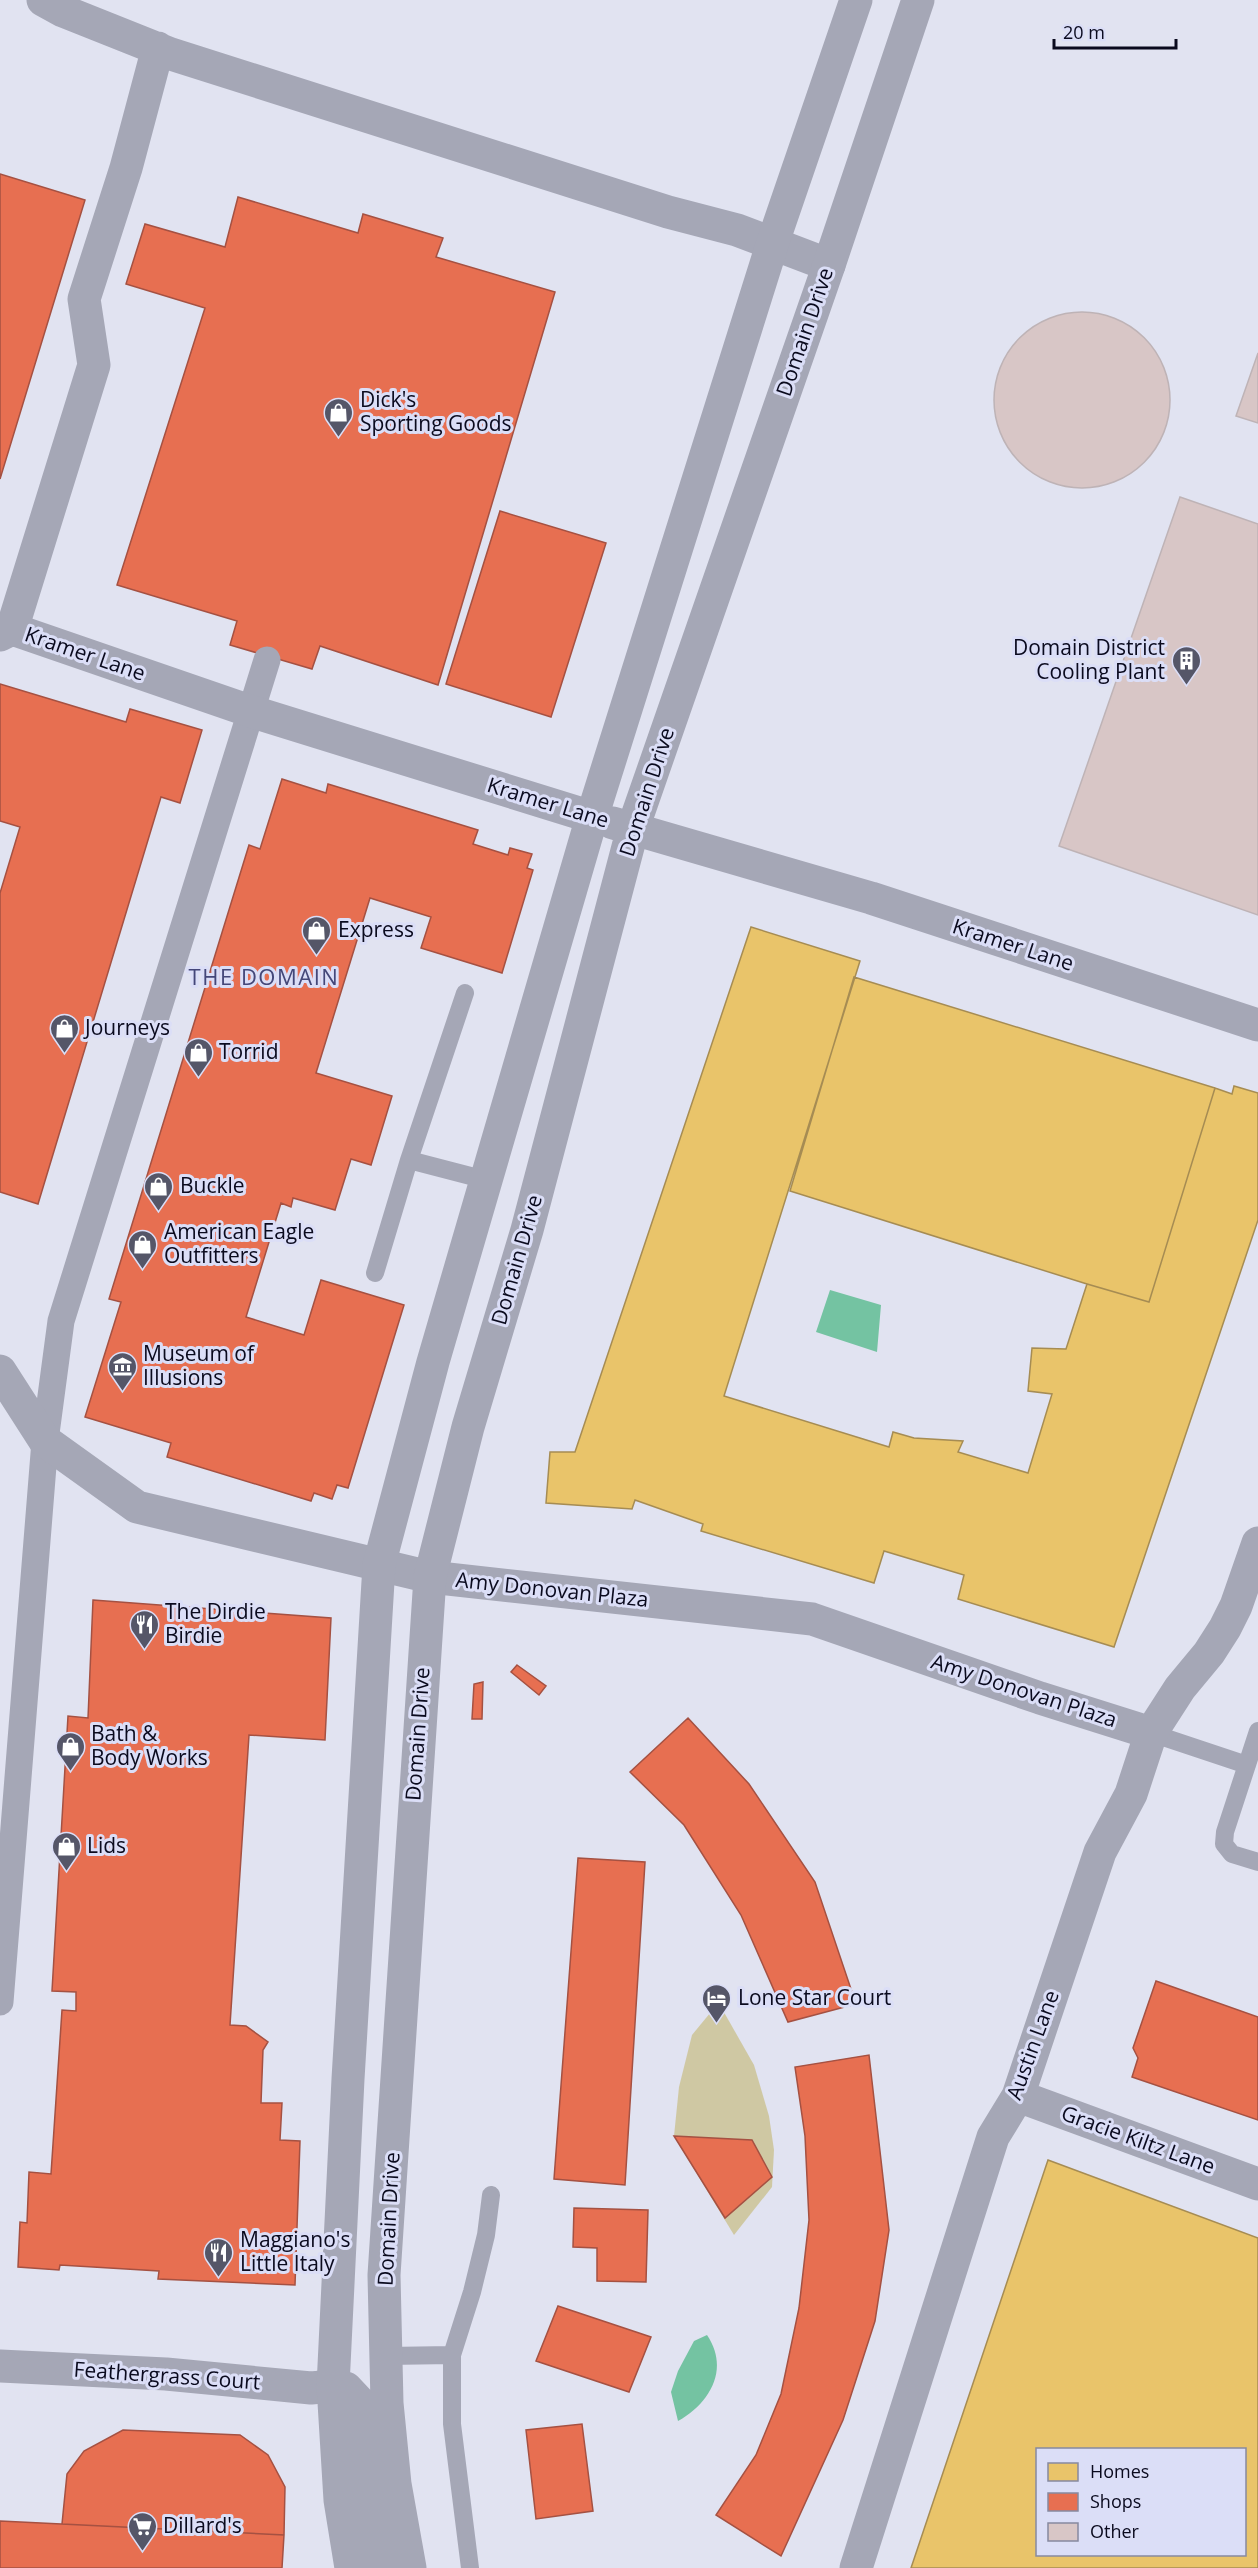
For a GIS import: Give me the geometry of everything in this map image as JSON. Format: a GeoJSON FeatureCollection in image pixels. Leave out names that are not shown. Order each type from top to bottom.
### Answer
{"type":"FeatureCollection","features":[{"type":"Feature","properties":{"kind":"street"},"geometry":{"type":"LineString","coordinates":[[43,0],[63,11],[158,48],[668,212],[737,230],[771,245],[829,265]]}},
{"type":"Feature","properties":{"kind":"street","name":"Domain Drive"},"geometry":{"type":"LineString","coordinates":[[351,2568],[340,2500],[333,2386],[348,2079],[379,1565],[433,1362],[592,817],[771,245],[856,0]]}},
{"type":"Feature","properties":{"kind":"street","name":"Domain Drive"},"geometry":{"type":"LineString","coordinates":[[410,2568],[395,2484],[387,2403],[384,2275],[430,1577],[468,1427],[527,1230],[633,828],[829,265],[918,0]]}},
{"type":"Feature","properties":{"kind":"street"},"geometry":{"type":"LineString","coordinates":[[6,632],[94,365],[84,299],[126,168],[158,48]]}},
{"type":"Feature","properties":{"kind":"street","name":"Kramer Lane"},"geometry":{"type":"LineString","coordinates":[[6,632],[250,711],[592,817],[871,898],[1258,1025]]}},
{"type":"Feature","properties":{"kind":"street"},"geometry":{"type":"LineString","coordinates":[[0,2002],[45,1441],[61,1321],[267,660]]}},
{"type":"Feature","properties":{"kind":"street","name":"Amy Donovan Plaza"},"geometry":{"type":"LineString","coordinates":[[0,1371],[45,1441],[137,1507],[430,1577],[812,1619],[1040,1698],[1151,1733]]}},
{"type":"Feature","properties":{"kind":"street","name":"Austin Lane"},"geometry":{"type":"LineString","coordinates":[[856,2568],[993,2137],[1018,2096],[1100,1852],[1131,1794],[1151,1733],[1180,1688],[1209,1653],[1225,1628],[1236,1606],[1258,1543]]}},
{"type":"Feature","properties":{"kind":"street","name":"Gracie Kiltz Lane"},"geometry":{"type":"LineString","coordinates":[[1018,2096],[1258,2184]]}},
{"type":"Feature","properties":{"kind":"street","name":"Feathergrass Court"},"geometry":{"type":"LineString","coordinates":[[0,2366],[166,2374],[311,2388],[333,2386]]}},
{"type":"Feature","properties":{"kind":"street"},"geometry":{"type":"LineString","coordinates":[[333,2386],[346,2388],[361,2404],[367,2468],[382,2568]]}},
{"type":"Feature","properties":{"kind":"lane"},"geometry":{"type":"LineString","coordinates":[[375,1273],[409,1160],[465,993]]}},
{"type":"Feature","properties":{"kind":"lane"},"geometry":{"type":"LineString","coordinates":[[409,1160],[486,1180]]}},
{"type":"Feature","properties":{"kind":"lane"},"geometry":{"type":"LineString","coordinates":[[1258,1731],[1225,1832],[1224,1844],[1232,1854],[1258,1862]]}},
{"type":"Feature","properties":{"kind":"lane"},"geometry":{"type":"LineString","coordinates":[[1151,1733],[1247,1765]]}},
{"type":"Feature","properties":{"kind":"lane"},"geometry":{"type":"LineString","coordinates":[[470,2568],[452,2424],[452,2355],[472,2292],[486,2235],[491,2195]]}},
{"type":"Feature","properties":{"kind":"lane"},"geometry":{"type":"LineString","coordinates":[[386,2356],[452,2355]]}},
{"type":"Feature","properties":{"kind":"shaded area"},"geometry":{"type":"Polygon","coordinates":[[[830,1290],[881,1305],[877,1352],[816,1332],[830,1290]]]}},
{"type":"Feature","properties":{"kind":"shaded area"},"geometry":{"type":"Polygon","coordinates":[[[715,2007],[721,2007],[754,2065],[769,2116],[774,2150],[772,2187],[734,2235],[674,2136],[679,2087],[692,2035],[715,2007]]]}},
{"type":"Feature","properties":{"kind":"shaded area"},"geometry":{"type":"Polygon","coordinates":[[[707,2335],[717,2360],[713,2384],[699,2405],[678,2421],[671,2392],[678,2371],[694,2341],[707,2335]]]}},
{"type":"Feature","properties":{"kind":"building: Homes"},"geometry":{"type":"Polygon","coordinates":[[[751,927],[860,961],[724,1396],[889,1447],[893,1432],[914,1438],[963,1441],[958,1452],[1028,1473],[1052,1394],[1028,1391],[1032,1348],[1066,1349],[1087,1284],[1149,1302],[1215,1088],[1232,1094],[1234,1086],[1258,1093],[1258,1220],[1114,1647],[958,1599],[964,1575],[884,1551],[874,1583],[701,1531],[703,1524],[635,1500],[632,1509],[546,1503],[550,1452],[575,1452],[751,927]]]}},
{"type":"Feature","properties":{"kind":"building: Homes"},"geometry":{"type":"Polygon","coordinates":[[[854,977],[1215,1088],[1149,1302],[790,1191],[854,977]]]}},
{"type":"Feature","properties":{"kind":"building: Homes"},"geometry":{"type":"Polygon","coordinates":[[[1048,2160],[1258,2238],[1258,2568],[911,2568],[1048,2160]]]}},
{"type":"Feature","properties":{"kind":"building: Shops"},"geometry":{"type":"Polygon","coordinates":[[[0,174],[85,200],[0,479],[0,174]]]}},
{"type":"Feature","properties":{"kind":"building: Shops"},"geometry":{"type":"Polygon","coordinates":[[[238,197],[358,233],[363,214],[443,238],[436,257],[555,292],[438,685],[320,646],[312,669],[230,645],[237,621],[117,585],[205,308],[126,284],[145,224],[225,247],[238,197]]]}},
{"type":"Feature","properties":{"kind":"building: Shops"},"geometry":{"type":"Polygon","coordinates":[[[500,511],[606,543],[551,717],[446,684],[500,511]]]}},
{"type":"Feature","properties":{"kind":"building: Shops"},"geometry":{"type":"Polygon","coordinates":[[[0,684],[126,722],[130,709],[202,730],[180,803],[161,797],[38,1204],[0,1192],[0,893],[20,827],[0,821],[0,684]]]}},
{"type":"Feature","properties":{"kind":"building: Shops"},"geometry":{"type":"Polygon","coordinates":[[[282,779],[326,793],[328,784],[478,830],[473,844],[508,855],[510,848],[532,854],[527,868],[533,870],[502,973],[421,948],[431,917],[370,898],[316,1073],[392,1096],[371,1165],[351,1159],[335,1210],[293,1198],[291,1207],[281,1203],[246,1317],[304,1335],[321,1280],[404,1305],[348,1488],[337,1485],[332,1499],[314,1493],[311,1501],[167,1457],[171,1443],[85,1417],[121,1302],[109,1299],[249,845],[260,849],[282,779]]]}},
{"type":"Feature","properties":{"kind":"building: Shops"},"geometry":{"type":"Polygon","coordinates":[[[93,1600],[331,1618],[325,1740],[249,1735],[230,2025],[246,2026],[268,2042],[263,2050],[261,2103],[282,2103],[280,2140],[300,2141],[295,2285],[158,2279],[159,2271],[60,2265],[59,2270],[18,2267],[20,2222],[27,2223],[29,2172],[51,2174],[62,2010],[76,2011],[76,1992],[52,1991],[68,1716],[88,1718],[93,1600]]]}},
{"type":"Feature","properties":{"kind":"building: Shops"},"geometry":{"type":"Polygon","coordinates":[[[517,1665],[546,1686],[539,1695],[511,1672],[517,1665]]]}},
{"type":"Feature","properties":{"kind":"building: Shops"},"geometry":{"type":"Polygon","coordinates":[[[483,1682],[482,1719],[472,1719],[474,1684],[483,1682]]]}},
{"type":"Feature","properties":{"kind":"building: Shops"},"geometry":{"type":"Polygon","coordinates":[[[688,1718],[749,1784],[815,1882],[856,2004],[788,2022],[741,1915],[684,1825],[630,1772],[688,1718]]]}},
{"type":"Feature","properties":{"kind":"building: Shops"},"geometry":{"type":"Polygon","coordinates":[[[578,1858],[645,1862],[625,2185],[554,2179],[578,1858]]]}},
{"type":"Feature","properties":{"kind":"building: Shops"},"geometry":{"type":"Polygon","coordinates":[[[1156,1981],[1258,2017],[1258,2120],[1132,2077],[1138,2058],[1133,2048],[1156,1981]]]}},
{"type":"Feature","properties":{"kind":"building: Shops"},"geometry":{"type":"Polygon","coordinates":[[[869,2055],[889,2230],[875,2321],[843,2420],[781,2556],[716,2515],[756,2455],[781,2394],[799,2308],[809,2220],[805,2136],[795,2067],[869,2055]]]}},
{"type":"Feature","properties":{"kind":"building: Shops"},"geometry":{"type":"Polygon","coordinates":[[[674,2136],[752,2140],[772,2177],[725,2218],[674,2136]]]}},
{"type":"Feature","properties":{"kind":"building: Shops"},"geometry":{"type":"Polygon","coordinates":[[[574,2208],[648,2210],[646,2282],[597,2281],[597,2248],[573,2247],[574,2208]]]}},
{"type":"Feature","properties":{"kind":"building: Shops"},"geometry":{"type":"Polygon","coordinates":[[[558,2306],[651,2337],[629,2392],[536,2361],[558,2306]]]}},
{"type":"Feature","properties":{"kind":"building: Shops"},"geometry":{"type":"Polygon","coordinates":[[[582,2424],[593,2511],[536,2519],[526,2430],[582,2424]]]}},
{"type":"Feature","properties":{"kind":"building: Shops"},"geometry":{"type":"Polygon","coordinates":[[[123,2430],[240,2435],[268,2455],[285,2487],[284,2535],[62,2524],[67,2474],[84,2451],[123,2430]]]}},
{"type":"Feature","properties":{"kind":"building: Shops","name":"Dillard's"},"geometry":{"type":"Polygon","coordinates":[[[0,2521],[284,2535],[282,2568],[0,2568],[0,2521]]]}},
{"type":"Feature","properties":{"kind":"building: Other"},"geometry":{"type":"Polygon","coordinates":[[[1082,312],[1116,319],[1131,327],[1144,338],[1155,351],[1163,366],[1170,400],[1163,434],[1155,449],[1144,462],[1131,473],[1116,481],[1082,488],[1048,481],[1033,473],[1020,462],[1009,449],[1001,434],[994,400],[1001,366],[1009,351],[1020,338],[1033,327],[1048,319],[1082,312]]]}},
{"type":"Feature","properties":{"kind":"building: Other"},"geometry":{"type":"Polygon","coordinates":[[[1258,353],[1258,423],[1236,416],[1258,353]]]}},
{"type":"Feature","properties":{"kind":"building: Other","name":"Domain District Cooling Plant"},"geometry":{"type":"Polygon","coordinates":[[[1180,497],[1258,524],[1258,915],[1059,846],[1180,497]]]}},
{"type":"Feature","properties":{"kind":"place","name":"Dick's Sporting Goods"},"geometry":{"type":"Point","coordinates":[339,438]}},
{"type":"Feature","properties":{"kind":"place","name":"Domain District Cooling Plant"},"geometry":{"type":"Point","coordinates":[1186,686]}},
{"type":"Feature","properties":{"kind":"place","name":"Express"},"geometry":{"type":"Point","coordinates":[317,956]}},
{"type":"Feature","properties":{"kind":"place","name":"Journeys"},"geometry":{"type":"Point","coordinates":[64,1054]}},
{"type":"Feature","properties":{"kind":"place","name":"Torrid"},"geometry":{"type":"Point","coordinates":[198,1078]}},
{"type":"Feature","properties":{"kind":"place","name":"Buckle"},"geometry":{"type":"Point","coordinates":[159,1212]}},
{"type":"Feature","properties":{"kind":"place","name":"American Eagle Outfitters"},"geometry":{"type":"Point","coordinates":[143,1270]}},
{"type":"Feature","properties":{"kind":"place","name":"Museum of Illusions"},"geometry":{"type":"Point","coordinates":[122,1392]}},
{"type":"Feature","properties":{"kind":"place","name":"The Dirdie Birdie"},"geometry":{"type":"Point","coordinates":[144,1650]}},
{"type":"Feature","properties":{"kind":"place","name":"Bath & Body Works"},"geometry":{"type":"Point","coordinates":[70,1772]}},
{"type":"Feature","properties":{"kind":"place","name":"Lids"},"geometry":{"type":"Point","coordinates":[66,1872]}},
{"type":"Feature","properties":{"kind":"place","name":"Lone Star Court"},"geometry":{"type":"Point","coordinates":[717,2024]}},
{"type":"Feature","properties":{"kind":"place","name":"Maggiano's Little Italy"},"geometry":{"type":"Point","coordinates":[219,2278]}},
{"type":"Feature","properties":{"kind":"place","name":"Dillard's"},"geometry":{"type":"Point","coordinates":[142,2552]}},
{"type":"Feature","properties":{"kind":"district","name":"THE DOMAIN"},"geometry":{"type":"Point","coordinates":[264,977]}}]}
